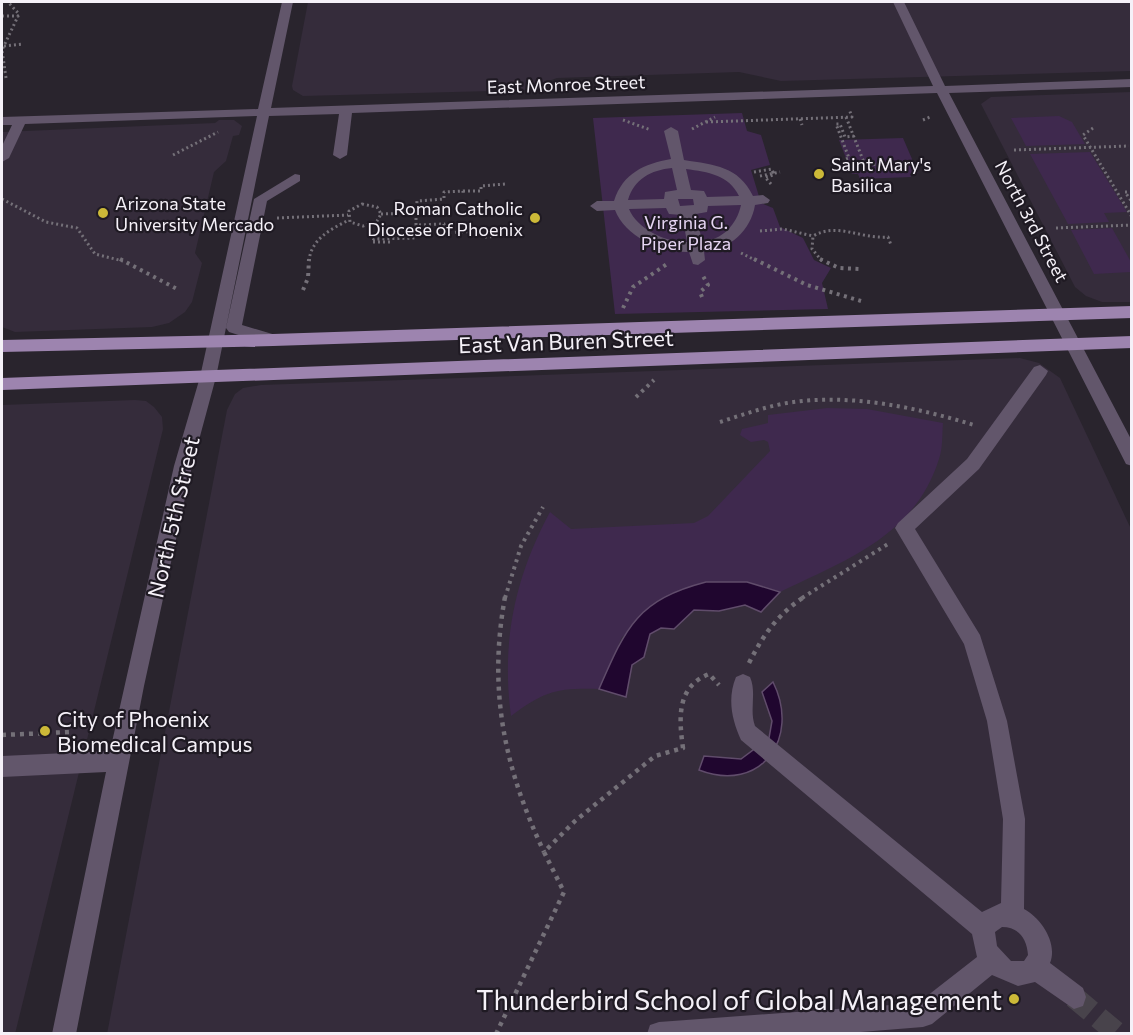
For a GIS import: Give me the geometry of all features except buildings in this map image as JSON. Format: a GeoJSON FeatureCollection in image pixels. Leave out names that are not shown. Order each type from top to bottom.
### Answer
{"type":"FeatureCollection","features":[{"type":"Feature","properties":{"kind":"main road","name":"East Van Buren Street"},"geometry":{"type":"LineString","coordinates":[[2,346],[273,340],[1131,312]]}},
{"type":"Feature","properties":{"kind":"main road","name":"East Van Buren Street"},"geometry":{"type":"LineString","coordinates":[[2,384],[1131,342]]}},
{"type":"Feature","properties":{"kind":"street","name":"North 5th Street"},"geometry":{"type":"LineString","coordinates":[[64,1034],[119,761],[176,499],[208,377],[287,2]]}},
{"type":"Feature","properties":{"kind":"street","name":"North 3rd Street"},"geometry":{"type":"LineString","coordinates":[[898,2],[940,90],[1059,314],[1131,459]]}},
{"type":"Feature","properties":{"kind":"street","name":"East Monroe Street"},"geometry":{"type":"LineString","coordinates":[[2,121],[1131,83]]}},
{"type":"Feature","properties":{"kind":"street"},"geometry":{"type":"LineString","coordinates":[[340,155],[346,110]]}},
{"type":"Feature","properties":{"kind":"street"},"geometry":{"type":"LineString","coordinates":[[2,158],[21,120]]}},
{"type":"Feature","properties":{"kind":"street"},"geometry":{"type":"LineString","coordinates":[[671,131],[685,195]]}},
{"type":"Feature","properties":{"kind":"street"},"geometry":{"type":"LineString","coordinates":[[677,163],[701,165],[724,172],[756,200],[746,222],[727,239],[697,253],[649,237],[628,221],[621,206],[623,191],[636,176],[656,166],[677,163]]}},
{"type":"Feature","properties":{"kind":"street"},"geometry":{"type":"LineString","coordinates":[[273,340],[234,328],[261,199],[296,178]]}},
{"type":"Feature","properties":{"kind":"street"},"geometry":{"type":"LineString","coordinates":[[697,253],[695,206],[699,194],[670,195],[674,211],[695,206],[756,200]]}},
{"type":"Feature","properties":{"kind":"street"},"geometry":{"type":"LineString","coordinates":[[597,206],[672,203]]}},
{"type":"Feature","properties":{"kind":"street"},"geometry":{"type":"LineString","coordinates":[[1012,915],[1014,819],[996,721],[973,641],[904,528],[973,464],[1040,371]]}},
{"type":"Feature","properties":{"kind":"street"},"geometry":{"type":"LineString","coordinates":[[743,684],[741,716],[748,733],[984,929]]}},
{"type":"Feature","properties":{"kind":"street"},"geometry":{"type":"LineString","coordinates":[[2,766],[119,761]]}},
{"type":"Feature","properties":{"kind":"street"},"geometry":{"type":"LineString","coordinates":[[1012,915],[1024,921],[1038,938],[1041,953],[1036,968],[1018,976],[1000,968],[992,960],[984,943],[984,929],[994,916],[1012,915]]}},
{"type":"Feature","properties":{"kind":"street"},"geometry":{"type":"LineString","coordinates":[[659,1034],[923,1015],[992,960]]}},
{"type":"Feature","properties":{"kind":"street"},"geometry":{"type":"LineString","coordinates":[[1036,968],[1074,997]]}},
{"type":"Feature","properties":{"kind":"path"},"geometry":{"type":"LineString","coordinates":[[8,2],[19,16]]}},
{"type":"Feature","properties":{"kind":"path"},"geometry":{"type":"LineString","coordinates":[[2,16],[19,16]]}},
{"type":"Feature","properties":{"kind":"path"},"geometry":{"type":"LineString","coordinates":[[6,78],[2,59],[4,46],[19,16]]}},
{"type":"Feature","properties":{"kind":"path"},"geometry":{"type":"LineString","coordinates":[[4,46],[23,44]]}},
{"type":"Feature","properties":{"kind":"path"},"geometry":{"type":"LineString","coordinates":[[706,122],[852,117],[848,106]]}},
{"type":"Feature","properties":{"kind":"path"},"geometry":{"type":"LineString","coordinates":[[846,117],[865,165],[895,163]]}},
{"type":"Feature","properties":{"kind":"path"},"geometry":{"type":"LineString","coordinates":[[923,120],[930,117]]}},
{"type":"Feature","properties":{"kind":"path"},"geometry":{"type":"LineString","coordinates":[[800,118],[802,125]]}},
{"type":"Feature","properties":{"kind":"path"},"geometry":{"type":"LineString","coordinates":[[846,159],[849,158],[836,124],[840,124],[845,137],[854,136]]}},
{"type":"Feature","properties":{"kind":"path"},"geometry":{"type":"LineString","coordinates":[[1093,128],[1083,135],[1131,217]]}},
{"type":"Feature","properties":{"kind":"path"},"geometry":{"type":"LineString","coordinates":[[173,155],[223,130]]}},
{"type":"Feature","properties":{"kind":"path"},"geometry":{"type":"LineString","coordinates":[[1014,150],[1130,146]]}},
{"type":"Feature","properties":{"kind":"path"},"geometry":{"type":"LineString","coordinates":[[759,170],[772,169],[773,172]]}},
{"type":"Feature","properties":{"kind":"path"},"geometry":{"type":"LineString","coordinates":[[390,242],[372,242],[374,239],[415,238],[417,201],[444,199],[444,192],[481,191],[481,186],[505,184]]}},
{"type":"Feature","properties":{"kind":"path"},"geometry":{"type":"LineString","coordinates":[[1131,192],[1125,192],[1131,202]]}},
{"type":"Feature","properties":{"kind":"path"},"geometry":{"type":"LineString","coordinates":[[2,199],[46,222],[77,228],[95,254],[118,258],[178,290]]}},
{"type":"Feature","properties":{"kind":"path"},"geometry":{"type":"LineString","coordinates":[[362,204],[377,207],[381,214],[377,221],[369,225],[353,224],[348,215],[352,208],[362,204]]}},
{"type":"Feature","properties":{"kind":"path"},"geometry":{"type":"LineString","coordinates":[[381,214],[416,213]]}},
{"type":"Feature","properties":{"kind":"path"},"geometry":{"type":"LineString","coordinates":[[274,218],[348,215]]}},
{"type":"Feature","properties":{"kind":"path"},"geometry":{"type":"LineString","coordinates":[[303,290],[310,275],[309,256],[312,248],[326,233],[349,220]]}},
{"type":"Feature","properties":{"kind":"path"},"geometry":{"type":"LineString","coordinates":[[416,225],[444,224],[444,233],[461,230],[483,231],[483,237],[507,236]]}},
{"type":"Feature","properties":{"kind":"path"},"geometry":{"type":"LineString","coordinates":[[1056,228],[1131,225]]}},
{"type":"Feature","properties":{"kind":"path"},"geometry":{"type":"LineString","coordinates":[[727,239],[783,229],[813,236],[822,231],[837,228],[868,238],[888,237],[891,245]]}},
{"type":"Feature","properties":{"kind":"path"},"geometry":{"type":"LineString","coordinates":[[813,236],[812,249],[820,260],[839,268],[859,269]]}},
{"type":"Feature","properties":{"kind":"path"},"geometry":{"type":"LineString","coordinates":[[623,308],[626,296],[644,279],[667,263],[697,253],[722,251],[741,253],[807,285],[855,297],[865,305]]}},
{"type":"Feature","properties":{"kind":"path"},"geometry":{"type":"LineString","coordinates":[[700,292],[702,297]]}},
{"type":"Feature","properties":{"kind":"path"},"geometry":{"type":"LineString","coordinates":[[636,397],[657,377]]}},
{"type":"Feature","properties":{"kind":"path"},"geometry":{"type":"LineString","coordinates":[[720,422],[758,409],[804,401],[874,402],[945,415],[994,433]]}},
{"type":"Feature","properties":{"kind":"path"},"geometry":{"type":"LineString","coordinates":[[496,1034],[514,1000],[537,942],[564,892],[528,823],[510,764],[497,696],[498,644],[503,598],[518,551],[530,526],[543,507]]}},
{"type":"Feature","properties":{"kind":"path"},"geometry":{"type":"LineString","coordinates":[[544,852],[576,821],[656,756],[683,748],[679,713],[693,683],[699,676],[709,674],[720,686],[743,684],[756,646],[774,619],[814,590],[883,549],[904,528]]}},
{"type":"Feature","properties":{"kind":"path"},"geometry":{"type":"LineString","coordinates":[[2,735],[70,732]]}},
{"type":"Feature","properties":{"kind":"shaded area"},"geometry":{"type":"Polygon","coordinates":[[[308,2],[1131,2],[1131,71],[781,81],[739,72],[557,78],[524,90],[303,96],[293,90],[292,86],[308,2]]]}},
{"type":"Feature","properties":{"kind":"shaded area"},"geometry":{"type":"Polygon","coordinates":[[[1131,92],[1131,302],[1102,302],[1086,296],[1075,287],[981,104],[991,97],[1131,92]]]}},
{"type":"Feature","properties":{"kind":"shaded area","name":"Arizona State University Mercado"},"geometry":{"type":"Polygon","coordinates":[[[219,120],[234,120],[242,126],[239,135],[233,136],[226,161],[214,172],[195,253],[202,263],[192,302],[185,312],[169,323],[152,327],[15,332],[2,327],[2,132],[215,123],[219,120]]]}},
{"type":"Feature","properties":{"kind":"shaded area"},"geometry":{"type":"Polygon","coordinates":[[[1020,358],[1039,363],[1060,378],[1131,529],[1131,1033],[107,1034],[227,410],[235,394],[243,388],[261,385],[1020,358]]]}},
{"type":"Feature","properties":{"kind":"shaded area","name":"City of Phoenix Biomedical Campus"},"geometry":{"type":"Polygon","coordinates":[[[146,401],[154,407],[162,417],[163,429],[15,1034],[2,1033],[2,405],[146,401]]]}},
{"type":"Feature","properties":{"kind":"shaded area"},"geometry":{"type":"Polygon","coordinates":[[[706,582],[747,582],[780,592],[761,612],[745,605],[719,611],[694,610],[674,629],[661,628],[650,634],[644,657],[632,665],[626,697],[599,689],[617,649],[637,619],[649,607],[683,589],[706,582]]]}},
{"type":"Feature","properties":{"kind":"shaded area"},"geometry":{"type":"Polygon","coordinates":[[[773,682],[780,703],[782,723],[778,741],[770,756],[757,767],[741,774],[721,775],[699,770],[704,756],[741,759],[769,738],[772,721],[762,692],[773,682]]]}},
{"type":"Feature","properties":{"kind":"green space","name":"Virginia G. Piper Plaza"},"geometry":{"type":"Polygon","coordinates":[[[742,113],[747,131],[761,135],[770,165],[751,170],[761,203],[773,208],[780,227],[803,238],[814,260],[831,268],[822,283],[828,309],[615,314],[593,118],[742,113]]]}},
{"type":"Feature","properties":{"kind":"green space"},"geometry":{"type":"Polygon","coordinates":[[[1059,116],[1072,122],[1085,144],[1026,146],[1011,118],[1059,116]]]}},
{"type":"Feature","properties":{"kind":"green space"},"geometry":{"type":"Polygon","coordinates":[[[903,138],[918,173],[910,174],[911,177],[860,179],[858,174],[852,174],[839,140],[903,138]]]}},
{"type":"Feature","properties":{"kind":"green space"},"geometry":{"type":"Polygon","coordinates":[[[1090,152],[1127,212],[1104,213],[1109,222],[1068,224],[1030,154],[1090,152]]]}},
{"type":"Feature","properties":{"kind":"green space"},"geometry":{"type":"Polygon","coordinates":[[[1112,228],[1131,262],[1131,272],[1094,274],[1071,230],[1112,228]]]}},
{"type":"Feature","properties":{"kind":"green space"},"geometry":{"type":"Polygon","coordinates":[[[827,408],[867,409],[943,423],[940,455],[928,486],[913,508],[896,526],[853,556],[780,592],[747,582],[706,582],[622,637],[599,689],[572,689],[542,696],[511,716],[508,662],[514,611],[528,561],[550,512],[571,529],[694,523],[708,516],[770,451],[768,442],[764,440],[751,442],[740,435],[742,429],[768,423],[768,415],[827,408]]]}},
{"type":"Feature","properties":{"kind":"tunnel"},"geometry":{"type":"LineString","coordinates":[[1074,997],[1118,1034]]}},
{"type":"Feature","properties":{"kind":"place","name":"Saint Mary's Basilica"},"geometry":{"type":"Point","coordinates":[819,174]}},
{"type":"Feature","properties":{"kind":"place","name":"Arizona State University Mercado"},"geometry":{"type":"Point","coordinates":[103,213]}},
{"type":"Feature","properties":{"kind":"place","name":"Roman Catholic Diocese of Phoenix"},"geometry":{"type":"Point","coordinates":[535,218]}},
{"type":"Feature","properties":{"kind":"place","name":"City of Phoenix Biomedical Campus"},"geometry":{"type":"Point","coordinates":[45,731]}},
{"type":"Feature","properties":{"kind":"place","name":"Thunderbird School of Global Management"},"geometry":{"type":"Point","coordinates":[1014,999]}}]}
